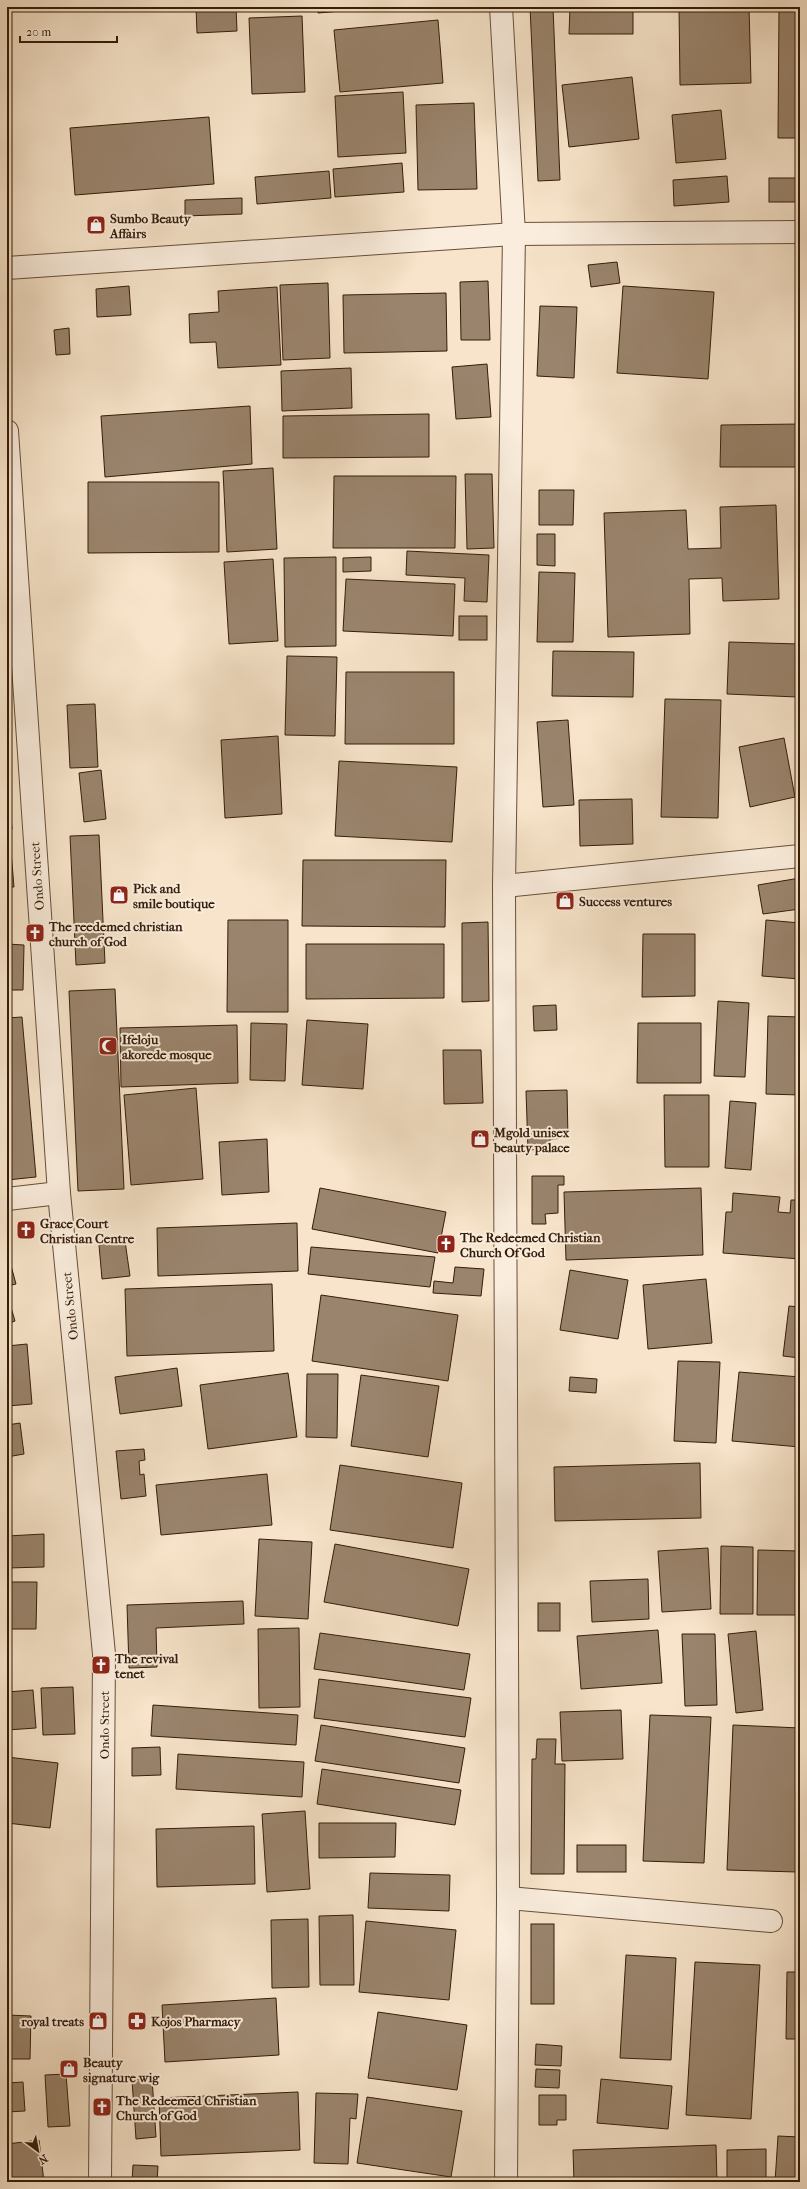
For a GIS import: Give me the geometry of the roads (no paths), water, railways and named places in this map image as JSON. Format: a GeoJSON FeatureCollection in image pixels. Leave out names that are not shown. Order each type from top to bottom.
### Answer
{"type":"FeatureCollection","features":[{"type":"Feature","properties":{"kind":"street"},"geometry":{"type":"LineString","coordinates":[[501,7],[514,234],[504,886],[508,1898],[506,2182]]}},
{"type":"Feature","properties":{"kind":"street"},"geometry":{"type":"LineString","coordinates":[[7,268],[514,234],[800,232]]}},
{"type":"Feature","properties":{"kind":"street","name":"Ondo Street"},"geometry":{"type":"LineString","coordinates":[[7,431],[59,1193],[104,1654],[100,2182]]}},
{"type":"Feature","properties":{"kind":"street"},"geometry":{"type":"LineString","coordinates":[[504,886],[800,856]]}},
{"type":"Feature","properties":{"kind":"street"},"geometry":{"type":"LineString","coordinates":[[7,1199],[59,1193]]}},
{"type":"Feature","properties":{"kind":"street"},"geometry":{"type":"LineString","coordinates":[[508,1898],[771,1920]]}},
{"type":"Feature","properties":{"kind":"place","name":"Sumbo Beauty Affairs"},"geometry":{"type":"Point","coordinates":[96,225]}},
{"type":"Feature","properties":{"kind":"place","name":"Pick and smile boutique"},"geometry":{"type":"Point","coordinates":[119,895]}},
{"type":"Feature","properties":{"kind":"place","name":"Success ventures"},"geometry":{"type":"Point","coordinates":[565,901]}},
{"type":"Feature","properties":{"kind":"place","name":"The reedemed christian church of God"},"geometry":{"type":"Point","coordinates":[35,933]}},
{"type":"Feature","properties":{"kind":"place","name":"Ifeloju akorede mosque"},"geometry":{"type":"Point","coordinates":[108,1046]}},
{"type":"Feature","properties":{"kind":"place","name":"Mgold unisex beauty palace"},"geometry":{"type":"Point","coordinates":[480,1139]}},
{"type":"Feature","properties":{"kind":"place","name":"Grace Court Christian Centre"},"geometry":{"type":"Point","coordinates":[26,1230]}},
{"type":"Feature","properties":{"kind":"place","name":"The Redeemed Christian Church Of God"},"geometry":{"type":"Point","coordinates":[446,1244]}},
{"type":"Feature","properties":{"kind":"place","name":"The revival tenet"},"geometry":{"type":"Point","coordinates":[101,1665]}},
{"type":"Feature","properties":{"kind":"place","name":"royal treats"},"geometry":{"type":"Point","coordinates":[98,2021]}},
{"type":"Feature","properties":{"kind":"place","name":"Kojos Pharmacy"},"geometry":{"type":"Point","coordinates":[137,2021]}},
{"type":"Feature","properties":{"kind":"place","name":"Beauty signature wig"},"geometry":{"type":"Point","coordinates":[69,2069]}},
{"type":"Feature","properties":{"kind":"place","name":"The Redeemed Christian Church of God"},"geometry":{"type":"Point","coordinates":[102,2107]}}]}
